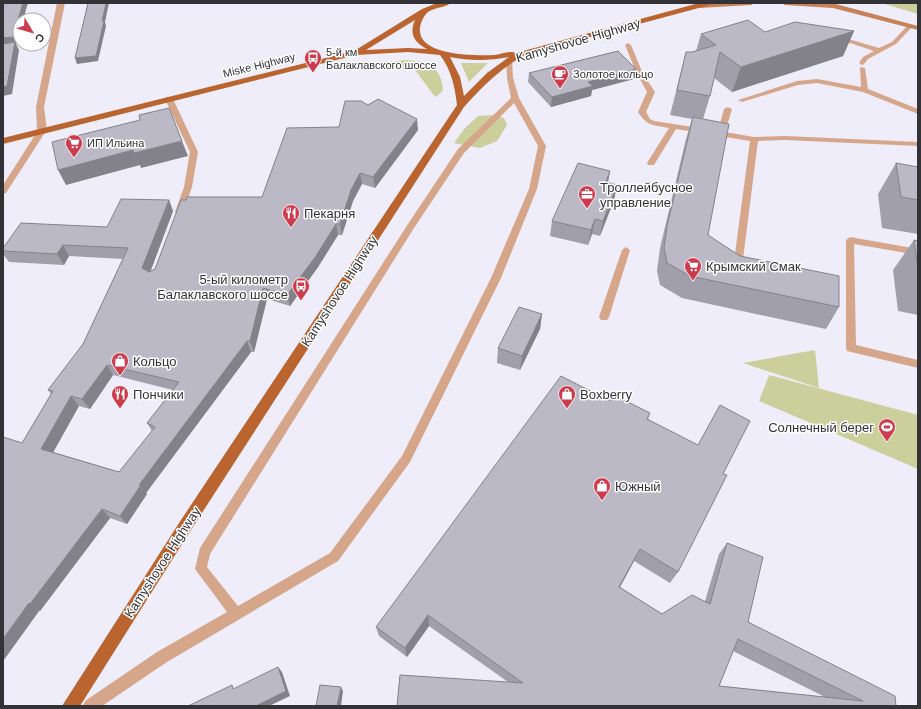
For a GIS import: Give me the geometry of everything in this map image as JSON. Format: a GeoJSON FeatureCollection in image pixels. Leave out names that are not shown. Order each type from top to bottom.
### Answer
{"type":"FeatureCollection","features":[{"type":"Feature","properties":{"kind":"main road"},"geometry":{"type":"LineString","coordinates":[[356,53],[434,6],[447,3]]}},
{"type":"Feature","properties":{"kind":"main road","name":"Kamyshovoe Highway"},"geometry":{"type":"LineString","coordinates":[[70,706],[184,528],[461,105],[492,72],[509,59],[524,52],[707,3]]}},
{"type":"Feature","properties":{"kind":"main road"},"geometry":{"type":"LineString","coordinates":[[698,6],[751,3]]}},
{"type":"Feature","properties":{"kind":"main road"},"geometry":{"type":"LineString","coordinates":[[785,3],[828,4],[914,27]]}},
{"type":"Feature","properties":{"kind":"main road"},"geometry":{"type":"LineString","coordinates":[[425,11],[418,20],[415,28],[416,37],[424,45],[441,53],[449,64],[460,91],[461,105]]}},
{"type":"Feature","properties":{"kind":"main road","name":"Miske Highway"},"geometry":{"type":"LineString","coordinates":[[3,141],[356,53],[408,50],[441,53],[461,57],[496,58],[524,52]]}},
{"type":"Feature","properties":{"kind":"street"},"geometry":{"type":"LineString","coordinates":[[42,131],[40,107],[61,3]]}},
{"type":"Feature","properties":{"kind":"lane"},"geometry":{"type":"LineString","coordinates":[[865,90],[862,66],[865,58],[894,43],[914,27]]}},
{"type":"Feature","properties":{"kind":"lane"},"geometry":{"type":"LineString","coordinates":[[828,35],[878,50]]}},
{"type":"Feature","properties":{"kind":"lane"},"geometry":{"type":"LineString","coordinates":[[628,45],[640,74],[651,92],[642,112],[644,116],[652,123],[754,139],[786,138],[918,144]]}},
{"type":"Feature","properties":{"kind":"lane"},"geometry":{"type":"LineString","coordinates":[[90,706],[162,657],[334,557],[406,459],[496,278],[533,189],[542,146],[515,98],[510,78],[509,59]]}},
{"type":"Feature","properties":{"kind":"lane"},"geometry":{"type":"LineString","coordinates":[[742,100],[797,83],[817,81],[865,90],[918,112]]}},
{"type":"Feature","properties":{"kind":"lane"},"geometry":{"type":"LineString","coordinates":[[236,614],[201,569],[204,552],[411,226],[461,151],[515,98]]}},
{"type":"Feature","properties":{"kind":"lane"},"geometry":{"type":"LineString","coordinates":[[169,99],[194,152],[188,187],[175,222]]}},
{"type":"Feature","properties":{"kind":"lane"},"geometry":{"type":"LineString","coordinates":[[721,134],[728,109]]}},
{"type":"Feature","properties":{"kind":"lane"},"geometry":{"type":"LineString","coordinates":[[651,163],[673,127]]}},
{"type":"Feature","properties":{"kind":"lane"},"geometry":{"type":"LineString","coordinates":[[3,191],[42,131]]}},
{"type":"Feature","properties":{"kind":"lane"},"geometry":{"type":"LineString","coordinates":[[753,264],[738,261],[754,139]]}},
{"type":"Feature","properties":{"kind":"lane"},"geometry":{"type":"LineString","coordinates":[[918,252],[850,240],[846,286],[851,348],[918,364]]}},
{"type":"Feature","properties":{"kind":"lane"},"geometry":{"type":"LineString","coordinates":[[604,317],[626,250]]}},
{"type":"Feature","properties":{"kind":"green space"},"geometry":{"type":"Polygon","coordinates":[[[881,3],[918,3],[918,14],[881,3]]]}},
{"type":"Feature","properties":{"kind":"green space"},"geometry":{"type":"Polygon","coordinates":[[[408,60],[427,64],[436,70],[443,88],[442,92],[435,97],[413,67],[392,70],[387,65],[396,61],[408,60]]]}},
{"type":"Feature","properties":{"kind":"green space"},"geometry":{"type":"Polygon","coordinates":[[[461,63],[488,63],[469,82],[461,63]]]}},
{"type":"Feature","properties":{"kind":"green space"},"geometry":{"type":"Polygon","coordinates":[[[494,115],[504,118],[507,125],[497,141],[480,148],[454,143],[465,128],[478,116],[494,115]]]}},
{"type":"Feature","properties":{"kind":"green space"},"geometry":{"type":"Polygon","coordinates":[[[815,350],[819,388],[743,363],[815,350]]]}},
{"type":"Feature","properties":{"kind":"green space","name":"Солнечный берег"},"geometry":{"type":"Polygon","coordinates":[[[769,375],[918,415],[918,469],[759,401],[769,375]]]}},
{"type":"Feature","properties":{"kind":"building"},"geometry":{"type":"Polygon","coordinates":[[[3,3],[23,3],[20,12],[12,12],[12,37],[3,38],[3,3]]]}},
{"type":"Feature","properties":{"kind":"building"},"geometry":{"type":"Polygon","coordinates":[[[88,3],[106,3],[102,21],[104,21],[96,56],[75,58],[88,3]]]}},
{"type":"Feature","properties":{"kind":"building"},"geometry":{"type":"Polygon","coordinates":[[[748,20],[765,32],[795,22],[854,31],[741,67],[720,52],[710,96],[677,90],[686,52],[692,52],[716,45],[701,34],[748,20]]]}},
{"type":"Feature","properties":{"kind":"building"},"geometry":{"type":"Polygon","coordinates":[[[12,42],[13,52],[7,86],[3,87],[3,44],[12,42]]]}},
{"type":"Feature","properties":{"kind":"building"},"geometry":{"type":"Polygon","coordinates":[[[618,51],[636,69],[588,82],[593,86],[552,97],[529,73],[618,51]]]}},
{"type":"Feature","properties":{"kind":"building"},"geometry":{"type":"Polygon","coordinates":[[[378,99],[417,119],[373,177],[360,173],[351,190],[340,224],[336,224],[316,256],[287,295],[263,288],[250,341],[247,341],[139,485],[141,485],[120,516],[102,509],[3,639],[3,437],[22,443],[53,391],[48,390],[83,344],[128,248],[63,245],[57,254],[3,251],[3,248],[21,223],[107,227],[121,199],[169,200],[142,268],[149,272],[155,269],[181,200],[186,200],[187,197],[262,197],[287,128],[339,127],[345,101],[361,101],[368,105],[378,99]],[[107,365],[82,399],[71,396],[41,449],[119,472],[155,427],[147,423],[179,382],[107,365]]]}},
{"type":"Feature","properties":{"kind":"building"},"geometry":{"type":"Polygon","coordinates":[[[169,108],[182,141],[134,153],[133,150],[58,170],[52,142],[140,120],[139,115],[169,108]]]}},
{"type":"Feature","properties":{"kind":"building"},"geometry":{"type":"Polygon","coordinates":[[[693,117],[729,124],[708,235],[740,256],[839,276],[839,307],[690,276],[667,263],[664,248],[667,226],[693,117]]]}},
{"type":"Feature","properties":{"kind":"building","name":"Троллейбусное управление"},"geometry":{"type":"Polygon","coordinates":[[[578,163],[610,171],[606,182],[617,185],[603,221],[595,219],[591,230],[552,221],[578,163]]]}},
{"type":"Feature","properties":{"kind":"building"},"geometry":{"type":"Polygon","coordinates":[[[896,163],[918,167],[918,200],[901,197],[896,163]]]}},
{"type":"Feature","properties":{"kind":"building"},"geometry":{"type":"Polygon","coordinates":[[[914,240],[918,241],[918,267],[914,240]]]}},
{"type":"Feature","properties":{"kind":"building"},"geometry":{"type":"Polygon","coordinates":[[[519,307],[542,314],[522,356],[498,348],[519,307]]]}},
{"type":"Feature","properties":{"kind":"building","name":"Южный"},"geometry":{"type":"Polygon","coordinates":[[[561,376],[608,400],[622,399],[650,413],[647,419],[698,445],[720,405],[750,421],[723,474],[727,475],[678,572],[640,549],[619,587],[662,614],[692,595],[710,604],[727,543],[763,557],[748,622],[895,696],[896,706],[397,706],[400,675],[523,683],[428,615],[405,648],[376,627],[561,376]],[[738,639],[719,686],[863,701],[738,639]]]}},
{"type":"Feature","properties":{"kind":"building"},"geometry":{"type":"Polygon","coordinates":[[[278,667],[286,691],[256,706],[188,706],[232,685],[233,689],[278,667]]]}},
{"type":"Feature","properties":{"kind":"building"},"geometry":{"type":"Polygon","coordinates":[[[320,685],[341,687],[337,706],[316,706],[320,685]]]}},
{"type":"Feature","properties":{"kind":"place","name":"5-й км Балаклавского шоссе"},"geometry":{"type":"Point","coordinates":[313,73]}},
{"type":"Feature","properties":{"kind":"place","name":"Золотое кольцо"},"geometry":{"type":"Point","coordinates":[560,89]}},
{"type":"Feature","properties":{"kind":"place","name":"ИП Ильина"},"geometry":{"type":"Point","coordinates":[74,158]}},
{"type":"Feature","properties":{"kind":"place","name":"Троллейбусное управление"},"geometry":{"type":"Point","coordinates":[587,209]}},
{"type":"Feature","properties":{"kind":"place","name":"Пекарня"},"geometry":{"type":"Point","coordinates":[291,228]}},
{"type":"Feature","properties":{"kind":"place","name":"Крымский Смак"},"geometry":{"type":"Point","coordinates":[693,281]}},
{"type":"Feature","properties":{"kind":"place","name":"5-ый километр Балаклавского шоссе"},"geometry":{"type":"Point","coordinates":[301,301]}},
{"type":"Feature","properties":{"kind":"place","name":"Кольцо"},"geometry":{"type":"Point","coordinates":[120,376]}},
{"type":"Feature","properties":{"kind":"place","name":"Пончики"},"geometry":{"type":"Point","coordinates":[120,409]}},
{"type":"Feature","properties":{"kind":"place","name":"Boxberry"},"geometry":{"type":"Point","coordinates":[567,409]}},
{"type":"Feature","properties":{"kind":"place","name":"Солнечный берег"},"geometry":{"type":"Point","coordinates":[887,442]}},
{"type":"Feature","properties":{"kind":"place","name":"Южный"},"geometry":{"type":"Point","coordinates":[602,501]}}]}
